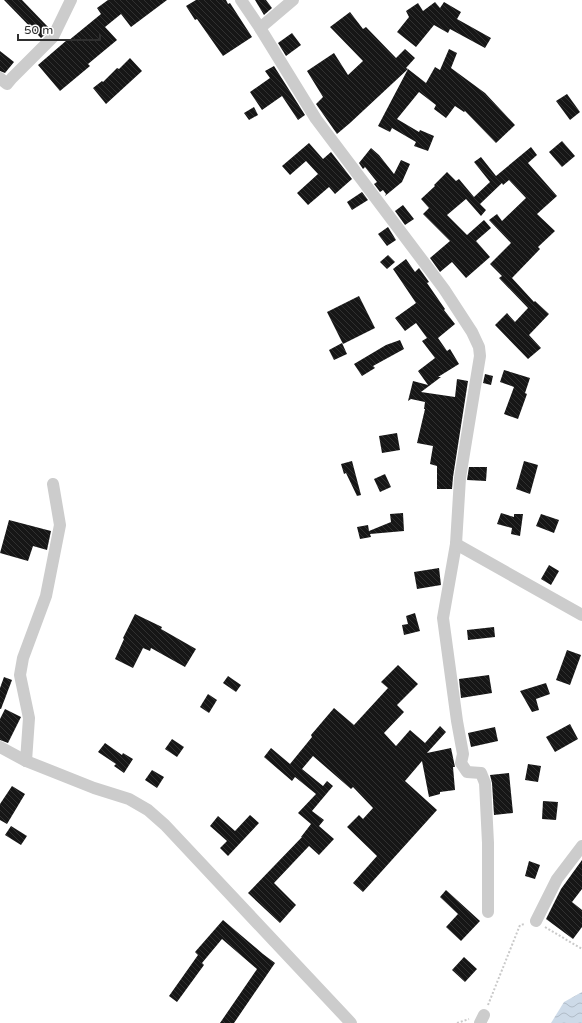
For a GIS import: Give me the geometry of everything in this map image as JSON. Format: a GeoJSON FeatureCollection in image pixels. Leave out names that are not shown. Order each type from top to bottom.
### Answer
{"type":"FeatureCollection","features":[{"type":"Feature","properties":{"kind":"street"},"geometry":{"type":"LineString","coordinates":[[0,78],[7,84],[53,37],[71,0]]}},
{"type":"Feature","properties":{"kind":"street"},"geometry":{"type":"LineString","coordinates":[[241,0],[316,119],[444,289],[472,332],[479,347],[480,356],[460,478],[456,544],[442,618],[462,754],[462,763],[467,772],[481,773],[485,783],[488,844],[488,912]]}},
{"type":"Feature","properties":{"kind":"street"},"geometry":{"type":"LineString","coordinates":[[260,28],[293,0]]}},
{"type":"Feature","properties":{"kind":"street"},"geometry":{"type":"LineString","coordinates":[[26,761],[29,718],[20,675],[23,658],[46,596],[60,525],[53,484]]}},
{"type":"Feature","properties":{"kind":"street"},"geometry":{"type":"LineString","coordinates":[[456,544],[582,615]]}},
{"type":"Feature","properties":{"kind":"street"},"geometry":{"type":"LineString","coordinates":[[0,747],[26,761],[94,788],[129,799],[148,810],[165,825],[351,1023]]}},
{"type":"Feature","properties":{"kind":"street"},"geometry":{"type":"LineString","coordinates":[[536,921],[557,879],[582,846]]}},
{"type":"Feature","properties":{"kind":"path"},"geometry":{"type":"LineString","coordinates":[[457,1023],[482,1019],[520,925],[536,921],[582,949]]}},
{"type":"Feature","properties":{"kind":"water"},"geometry":{"type":"Polygon","coordinates":[[[582,992],[582,1023],[551,1023],[564,1002],[582,992]]]}},
{"type":"Feature","properties":{"kind":"building"},"geometry":{"type":"Polygon","coordinates":[[[4,0],[22,0],[49,28],[47,33],[41,38],[4,0]]]}},
{"type":"Feature","properties":{"kind":"building"},"geometry":{"type":"Polygon","coordinates":[[[108,0],[167,0],[131,27],[121,14],[105,27],[117,40],[88,64],[90,66],[60,91],[38,65],[101,14],[97,8],[108,0]]]}},
{"type":"Feature","properties":{"kind":"building"},"geometry":{"type":"Polygon","coordinates":[[[196,0],[226,0],[228,4],[230,3],[252,37],[223,56],[186,6],[196,0]]]}},
{"type":"Feature","properties":{"kind":"building"},"geometry":{"type":"Polygon","coordinates":[[[255,0],[266,0],[272,8],[264,15],[255,0]]]}},
{"type":"Feature","properties":{"kind":"building"},"geometry":{"type":"Polygon","coordinates":[[[435,2],[440,8],[444,2],[461,12],[457,19],[491,38],[485,48],[450,29],[448,33],[434,25],[416,47],[397,32],[409,17],[406,11],[418,3],[423,11],[435,2]]]}},
{"type":"Feature","properties":{"kind":"building"},"geometry":{"type":"Polygon","coordinates":[[[350,12],[363,29],[366,27],[396,58],[405,49],[415,58],[406,68],[408,69],[337,134],[316,104],[323,97],[307,71],[334,53],[348,75],[363,61],[330,27],[350,12]]]}},
{"type":"Feature","properties":{"kind":"building"},"geometry":{"type":"Polygon","coordinates":[[[292,33],[301,45],[286,56],[278,43],[292,33]]]}},
{"type":"Feature","properties":{"kind":"building"},"geometry":{"type":"Polygon","coordinates":[[[449,49],[457,53],[451,68],[485,93],[515,125],[496,143],[465,111],[464,112],[455,106],[446,118],[434,109],[436,105],[419,92],[397,119],[419,132],[420,130],[434,136],[428,151],[414,146],[416,142],[392,128],[390,132],[378,126],[408,69],[426,83],[435,67],[440,70],[449,49]]]}},
{"type":"Feature","properties":{"kind":"building"},"geometry":{"type":"Polygon","coordinates":[[[0,51],[14,62],[5,73],[0,71],[0,51]]]}},
{"type":"Feature","properties":{"kind":"building"},"geometry":{"type":"Polygon","coordinates":[[[130,58],[142,71],[106,104],[93,88],[102,81],[103,82],[130,58]]]}},
{"type":"Feature","properties":{"kind":"building"},"geometry":{"type":"Polygon","coordinates":[[[274,66],[305,115],[298,120],[282,96],[262,110],[250,92],[270,78],[265,71],[274,66]]]}},
{"type":"Feature","properties":{"kind":"building"},"geometry":{"type":"Polygon","coordinates":[[[567,94],[580,112],[570,120],[556,101],[567,94]]]}},
{"type":"Feature","properties":{"kind":"building"},"geometry":{"type":"Polygon","coordinates":[[[254,107],[258,115],[249,120],[244,113],[254,107]]]}},
{"type":"Feature","properties":{"kind":"building"},"geometry":{"type":"Polygon","coordinates":[[[562,141],[575,156],[562,167],[549,152],[562,141]]]}},
{"type":"Feature","properties":{"kind":"building"},"geometry":{"type":"Polygon","coordinates":[[[309,143],[323,159],[331,152],[352,179],[335,194],[329,187],[308,205],[297,193],[318,174],[306,161],[290,175],[282,166],[309,143]]]}},
{"type":"Feature","properties":{"kind":"building"},"geometry":{"type":"Polygon","coordinates":[[[531,147],[537,155],[528,163],[557,196],[537,214],[555,231],[538,247],[540,249],[512,278],[534,302],[535,301],[549,314],[529,335],[541,348],[528,359],[495,325],[507,313],[515,322],[528,308],[499,278],[502,276],[490,264],[511,243],[489,220],[497,214],[502,221],[526,198],[509,180],[503,185],[502,183],[480,204],[486,210],[481,216],[466,199],[447,215],[467,235],[484,220],[491,228],[476,241],[490,257],[466,278],[452,262],[440,272],[430,258],[450,241],[423,214],[429,208],[421,199],[447,172],[456,181],[459,179],[474,197],[490,182],[474,162],[481,157],[496,176],[531,147]]]}},
{"type":"Feature","properties":{"kind":"building"},"geometry":{"type":"Polygon","coordinates":[[[371,148],[379,155],[394,174],[401,160],[410,164],[402,182],[385,196],[386,194],[383,190],[380,192],[374,184],[377,182],[365,167],[363,169],[359,163],[371,148]]]}},
{"type":"Feature","properties":{"kind":"building"},"geometry":{"type":"Polygon","coordinates":[[[362,192],[368,200],[352,210],[347,202],[362,192]]]}},
{"type":"Feature","properties":{"kind":"building"},"geometry":{"type":"Polygon","coordinates":[[[403,205],[414,219],[405,225],[395,211],[403,205]]]}},
{"type":"Feature","properties":{"kind":"building"},"geometry":{"type":"Polygon","coordinates":[[[388,227],[396,240],[387,246],[378,234],[388,227]]]}},
{"type":"Feature","properties":{"kind":"building"},"geometry":{"type":"Polygon","coordinates":[[[388,255],[395,262],[387,269],[380,262],[388,255]]]}},
{"type":"Feature","properties":{"kind":"building"},"geometry":{"type":"Polygon","coordinates":[[[406,259],[415,272],[419,268],[429,282],[427,283],[445,309],[444,310],[455,324],[438,338],[447,351],[450,349],[459,364],[438,377],[441,377],[421,392],[455,397],[457,379],[468,381],[452,489],[437,489],[437,466],[430,464],[433,446],[417,443],[425,409],[425,402],[411,399],[408,401],[413,381],[428,385],[418,371],[435,358],[422,341],[427,338],[416,323],[405,331],[395,318],[416,303],[393,269],[406,259]]]}},
{"type":"Feature","properties":{"kind":"building"},"geometry":{"type":"Polygon","coordinates":[[[359,296],[375,328],[343,344],[327,312],[359,296]]]}},
{"type":"Feature","properties":{"kind":"building"},"geometry":{"type":"Polygon","coordinates":[[[400,340],[404,349],[373,366],[375,368],[362,376],[354,364],[386,345],[400,340]]]}},
{"type":"Feature","properties":{"kind":"building"},"geometry":{"type":"Polygon","coordinates":[[[342,343],[347,354],[334,360],[329,350],[342,343]]]}},
{"type":"Feature","properties":{"kind":"building"},"geometry":{"type":"Polygon","coordinates":[[[504,370],[530,378],[525,393],[527,394],[518,419],[504,414],[514,387],[500,382],[504,370]]]}},
{"type":"Feature","properties":{"kind":"building"},"geometry":{"type":"Polygon","coordinates":[[[485,374],[493,376],[491,385],[483,383],[485,374]]]}},
{"type":"Feature","properties":{"kind":"building"},"geometry":{"type":"Polygon","coordinates":[[[397,433],[400,450],[382,453],[379,436],[397,433]]]}},
{"type":"Feature","properties":{"kind":"building"},"geometry":{"type":"Polygon","coordinates":[[[352,461],[361,495],[357,496],[346,473],[344,474],[341,464],[352,461]]]}},
{"type":"Feature","properties":{"kind":"building"},"geometry":{"type":"Polygon","coordinates":[[[524,461],[538,465],[530,494],[516,489],[524,461]]]}},
{"type":"Feature","properties":{"kind":"building"},"geometry":{"type":"Polygon","coordinates":[[[469,467],[487,467],[486,481],[467,480],[469,467]]]}},
{"type":"Feature","properties":{"kind":"building"},"geometry":{"type":"Polygon","coordinates":[[[385,474],[391,487],[380,492],[374,479],[385,474]]]}},
{"type":"Feature","properties":{"kind":"building"},"geometry":{"type":"Polygon","coordinates":[[[403,513],[404,531],[370,534],[371,537],[360,539],[357,527],[368,525],[369,531],[391,522],[390,514],[403,513]]]}},
{"type":"Feature","properties":{"kind":"building"},"geometry":{"type":"Polygon","coordinates":[[[501,513],[514,517],[514,514],[523,514],[520,536],[511,534],[512,528],[497,524],[501,513]]]}},
{"type":"Feature","properties":{"kind":"building"},"geometry":{"type":"Polygon","coordinates":[[[541,514],[559,520],[554,533],[536,526],[541,514]]]}},
{"type":"Feature","properties":{"kind":"building"},"geometry":{"type":"Polygon","coordinates":[[[9,520],[51,531],[47,550],[33,546],[28,561],[0,553],[9,520]]]}},
{"type":"Feature","properties":{"kind":"building"},"geometry":{"type":"Polygon","coordinates":[[[549,565],[559,571],[551,585],[541,579],[549,565]]]}},
{"type":"Feature","properties":{"kind":"building"},"geometry":{"type":"Polygon","coordinates":[[[439,568],[441,585],[417,589],[414,572],[439,568]]]}},
{"type":"Feature","properties":{"kind":"building"},"geometry":{"type":"Polygon","coordinates":[[[415,613],[420,631],[404,635],[402,625],[408,624],[406,616],[415,613]]]}},
{"type":"Feature","properties":{"kind":"building"},"geometry":{"type":"Polygon","coordinates":[[[135,614],[162,627],[161,629],[196,649],[185,667],[151,648],[150,651],[143,648],[133,668],[115,659],[124,639],[123,638],[135,614]]]}},
{"type":"Feature","properties":{"kind":"building"},"geometry":{"type":"Polygon","coordinates":[[[494,627],[495,637],[468,640],[467,630],[494,627]]]}},
{"type":"Feature","properties":{"kind":"building"},"geometry":{"type":"Polygon","coordinates":[[[567,650],[581,655],[570,685],[556,680],[567,650]]]}},
{"type":"Feature","properties":{"kind":"building"},"geometry":{"type":"Polygon","coordinates":[[[398,665],[418,684],[397,705],[404,712],[384,733],[396,746],[410,730],[425,743],[440,726],[446,732],[427,753],[451,748],[455,767],[453,767],[455,790],[440,792],[440,794],[429,797],[422,761],[405,781],[437,810],[363,892],[353,883],[377,856],[347,827],[359,815],[363,819],[373,808],[353,787],[351,789],[313,756],[302,769],[323,786],[327,781],[333,786],[312,811],[324,820],[319,826],[334,839],[319,855],[309,846],[274,883],[296,905],[280,923],[248,893],[302,837],[311,824],[298,813],[316,794],[295,777],[292,781],[264,757],[271,748],[290,764],[312,737],[311,735],[334,708],[354,725],[388,688],[381,682],[398,665]]]}},
{"type":"Feature","properties":{"kind":"building"},"geometry":{"type":"Polygon","coordinates":[[[489,675],[492,693],[461,698],[459,679],[489,675]]]}},
{"type":"Feature","properties":{"kind":"building"},"geometry":{"type":"Polygon","coordinates":[[[228,676],[241,685],[236,692],[223,683],[228,676]]]}},
{"type":"Feature","properties":{"kind":"building"},"geometry":{"type":"Polygon","coordinates":[[[4,677],[12,680],[0,709],[0,688],[4,677]]]}},
{"type":"Feature","properties":{"kind":"building"},"geometry":{"type":"Polygon","coordinates":[[[546,683],[550,694],[536,699],[539,710],[532,712],[520,691],[546,683]]]}},
{"type":"Feature","properties":{"kind":"building"},"geometry":{"type":"Polygon","coordinates":[[[208,694],[217,700],[209,713],[200,707],[208,694]]]}},
{"type":"Feature","properties":{"kind":"building"},"geometry":{"type":"Polygon","coordinates":[[[5,709],[21,717],[8,743],[0,740],[0,719],[5,709]]]}},
{"type":"Feature","properties":{"kind":"building"},"geometry":{"type":"Polygon","coordinates":[[[570,724],[578,739],[555,752],[546,737],[570,724]]]}},
{"type":"Feature","properties":{"kind":"building"},"geometry":{"type":"Polygon","coordinates":[[[495,727],[498,741],[471,747],[468,733],[495,727]]]}},
{"type":"Feature","properties":{"kind":"building"},"geometry":{"type":"Polygon","coordinates":[[[172,739],[184,747],[177,757],[165,749],[172,739]]]}},
{"type":"Feature","properties":{"kind":"building"},"geometry":{"type":"Polygon","coordinates":[[[105,743],[122,755],[123,753],[133,759],[124,773],[114,766],[116,764],[98,752],[105,743]]]}},
{"type":"Feature","properties":{"kind":"building"},"geometry":{"type":"Polygon","coordinates":[[[528,764],[541,766],[538,782],[525,780],[528,764]]]}},
{"type":"Feature","properties":{"kind":"building"},"geometry":{"type":"Polygon","coordinates":[[[152,770],[164,777],[157,788],[145,780],[152,770]]]}},
{"type":"Feature","properties":{"kind":"building"},"geometry":{"type":"Polygon","coordinates":[[[509,773],[513,813],[494,815],[490,775],[509,773]]]}},
{"type":"Feature","properties":{"kind":"building"},"geometry":{"type":"Polygon","coordinates":[[[12,786],[25,794],[7,824],[0,820],[0,804],[12,786]]]}},
{"type":"Feature","properties":{"kind":"building"},"geometry":{"type":"Polygon","coordinates":[[[543,801],[558,802],[556,820],[542,819],[543,801]]]}},
{"type":"Feature","properties":{"kind":"building"},"geometry":{"type":"Polygon","coordinates":[[[250,815],[259,823],[228,856],[220,848],[227,841],[210,826],[218,816],[235,831],[250,815]]]}},
{"type":"Feature","properties":{"kind":"building"},"geometry":{"type":"Polygon","coordinates":[[[11,826],[27,836],[21,845],[5,835],[11,826]]]}},
{"type":"Feature","properties":{"kind":"building"},"geometry":{"type":"Polygon","coordinates":[[[582,860],[582,889],[572,902],[582,910],[582,927],[573,939],[546,919],[561,889],[582,860]]]}},
{"type":"Feature","properties":{"kind":"building"},"geometry":{"type":"Polygon","coordinates":[[[529,861],[540,865],[535,879],[525,876],[529,861]]]}},
{"type":"Feature","properties":{"kind":"building"},"geometry":{"type":"Polygon","coordinates":[[[446,890],[480,921],[461,941],[446,927],[458,914],[440,897],[446,890]]]}},
{"type":"Feature","properties":{"kind":"building"},"geometry":{"type":"Polygon","coordinates":[[[223,920],[275,963],[234,1023],[220,1023],[257,969],[222,939],[202,963],[204,965],[177,1002],[169,996],[198,955],[195,952],[223,920]]]}},
{"type":"Feature","properties":{"kind":"building"},"geometry":{"type":"Polygon","coordinates":[[[464,957],[477,969],[465,982],[452,970],[464,957]]]}}]}
